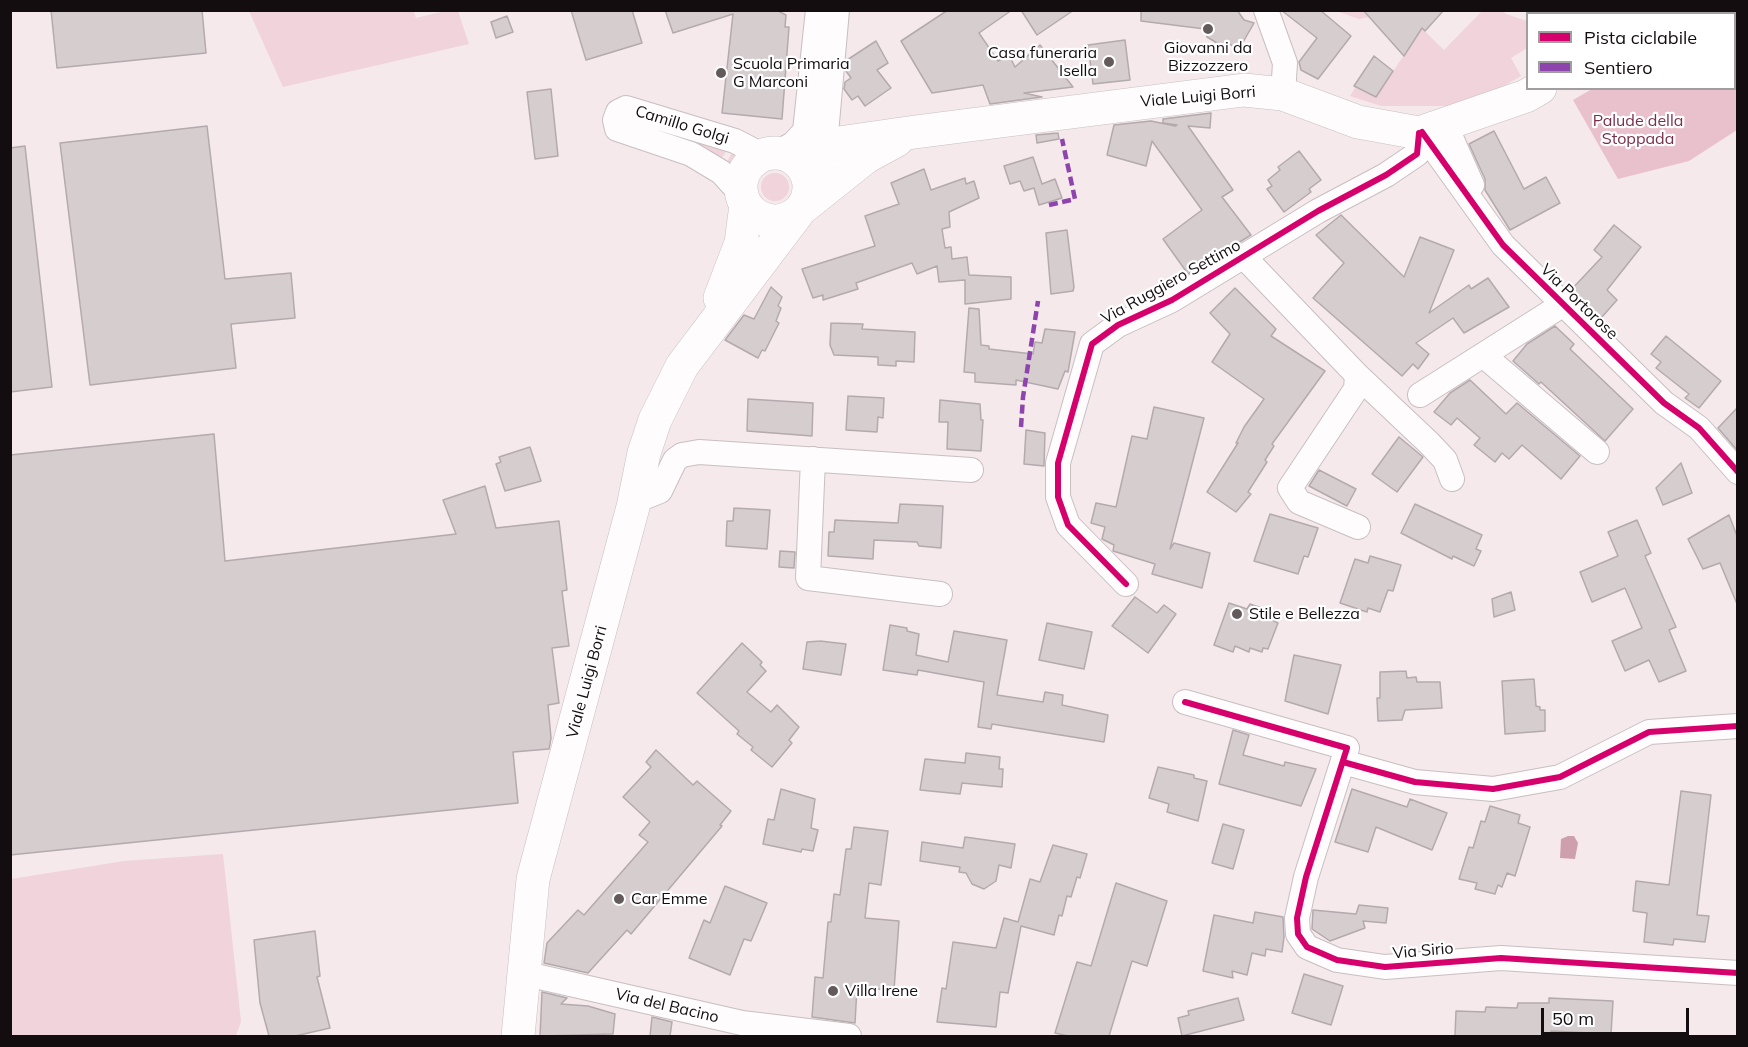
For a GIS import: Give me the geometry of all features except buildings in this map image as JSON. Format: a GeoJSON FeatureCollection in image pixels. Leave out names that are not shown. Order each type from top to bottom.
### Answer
{"type":"FeatureCollection","features":[{"type":"Feature","properties":{"kind":"main road","name":"Viale Luigi Borri"},"geometry":{"type":"LineString","coordinates":[[776,154],[915,132],[1244,90],[1283,94],[1358,122],[1429,130]]}},
{"type":"Feature","properties":{"kind":"main road"},"geometry":{"type":"LineString","coordinates":[[1429,130],[1526,96],[1536,90]]}},
{"type":"Feature","properties":{"kind":"main road","name":"Viale Luigi Borri"},"geometry":{"type":"LineString","coordinates":[[518,1036],[522,973],[533,879],[576,727],[635,501],[644,453],[655,420],[682,366],[803,204],[866,157],[915,132]]}},
{"type":"Feature","properties":{"kind":"main road"},"geometry":{"type":"LineString","coordinates":[[776,154],[800,162],[808,175],[803,204],[787,219],[764,219],[744,200],[744,172],[776,154]]}},
{"type":"Feature","properties":{"kind":"main road","name":"Viale Luigi Borri"},"geometry":{"type":"LineString","coordinates":[[700,340],[726,287],[741,243],[744,200]]}},
{"type":"Feature","properties":{"kind":"street"},"geometry":{"type":"LineString","coordinates":[[776,154],[794,144],[805,131],[818,10]]}},
{"type":"Feature","properties":{"kind":"street"},"geometry":{"type":"LineString","coordinates":[[803,204],[821,172],[837,10]]}},
{"type":"Feature","properties":{"kind":"street"},"geometry":{"type":"LineString","coordinates":[[1266,10],[1284,63],[1283,94]]}},
{"type":"Feature","properties":{"kind":"street","name":"Camillo Golgi"},"geometry":{"type":"LineString","coordinates":[[744,200],[722,172],[691,154],[617,129],[615,120],[618,112],[626,108],[776,154]]}},
{"type":"Feature","properties":{"kind":"street","name":"Via Portorose"},"geometry":{"type":"LineString","coordinates":[[1429,130],[1503,245],[1664,403],[1699,428],[1737,472]]}},
{"type":"Feature","properties":{"kind":"street","name":"Via Ruggiero Settimo"},"geometry":{"type":"LineString","coordinates":[[1126,584],[1068,525],[1058,497],[1058,463],[1092,344],[1118,325],[1172,300],[1417,154],[1429,130]]}},
{"type":"Feature","properties":{"kind":"street","name":"Via Ruggiero Settimo"},"geometry":{"type":"LineString","coordinates":[[1244,257],[1357,375],[1429,442],[1444,460],[1452,479]]}},
{"type":"Feature","properties":{"kind":"street","name":"Via Portorose"},"geometry":{"type":"LineString","coordinates":[[1420,395],[1562,305]]}},
{"type":"Feature","properties":{"kind":"street"},"geometry":{"type":"LineString","coordinates":[[1483,355],[1597,452]]}},
{"type":"Feature","properties":{"kind":"street"},"geometry":{"type":"LineString","coordinates":[[1357,375],[1356,389],[1290,488],[1299,502],[1358,527]]}},
{"type":"Feature","properties":{"kind":"street"},"geometry":{"type":"LineString","coordinates":[[635,501],[660,491],[675,460],[682,455],[699,452],[970,470]]}},
{"type":"Feature","properties":{"kind":"street"},"geometry":{"type":"LineString","coordinates":[[813,459],[808,578],[940,594]]}},
{"type":"Feature","properties":{"kind":"street"},"geometry":{"type":"LineString","coordinates":[[1185,702],[1347,748],[1343,762],[1415,782],[1492,789],[1560,777],[1649,732],[1737,726]]}},
{"type":"Feature","properties":{"kind":"street","name":"Via Sirio"},"geometry":{"type":"LineString","coordinates":[[1343,762],[1306,877],[1296,918],[1298,933],[1308,947],[1337,960],[1385,967],[1501,958],[1737,973]]}},
{"type":"Feature","properties":{"kind":"street","name":"Via del Bacino"},"geometry":{"type":"LineString","coordinates":[[522,973],[742,1023],[849,1036]]}},
{"type":"Feature","properties":{"kind":"shaded area"},"geometry":{"type":"Polygon","coordinates":[[[413,10],[416,18],[445,11],[458,11],[469,44],[283,87],[249,11],[413,10]]]}},
{"type":"Feature","properties":{"kind":"shaded area"},"geometry":{"type":"Polygon","coordinates":[[[1529,10],[1626,11],[1624,12],[1530,12],[1529,10]]]}},
{"type":"Feature","properties":{"kind":"shaded area"},"geometry":{"type":"Polygon","coordinates":[[[1336,11],[1363,11],[1369,17],[1359,19],[1336,11]]]}},
{"type":"Feature","properties":{"kind":"shaded area"},"geometry":{"type":"Polygon","coordinates":[[[1482,11],[1503,11],[1526,21],[1526,49],[1511,58],[1521,76],[1500,88],[1448,106],[1381,106],[1350,96],[1355,88],[1376,97],[1410,46],[1413,20],[1444,50],[1482,11]]]}},
{"type":"Feature","properties":{"kind":"shaded area"},"geometry":{"type":"Polygon","coordinates":[[[659,129],[727,150],[721,159],[706,148],[659,129]]]}},
{"type":"Feature","properties":{"kind":"shaded area"},"geometry":{"type":"Polygon","coordinates":[[[733,151],[747,160],[739,175],[726,164],[733,151]]]}},
{"type":"Feature","properties":{"kind":"shaded area"},"geometry":{"type":"Polygon","coordinates":[[[775,173],[785,177],[789,187],[785,197],[775,201],[765,197],[761,187],[765,177],[775,173]]]}},
{"type":"Feature","properties":{"kind":"shaded area"},"geometry":{"type":"Polygon","coordinates":[[[1574,836],[1578,843],[1575,859],[1560,858],[1561,839],[1574,836]]]}},
{"type":"Feature","properties":{"kind":"shaded area"},"geometry":{"type":"Polygon","coordinates":[[[223,854],[241,1022],[236,1035],[11,1036],[11,879],[124,861],[223,854]]]}},
{"type":"Feature","properties":{"kind":"green space","name":"Palude della Stoppada"},"geometry":{"type":"Polygon","coordinates":[[[1737,11],[1737,130],[1689,161],[1618,179],[1573,100],[1590,90],[1736,90],[1736,12],[1722,12],[1737,11]]]}},
{"type":"Feature","properties":{"kind":"marked path"},"geometry":{"type":"LineString","coordinates":[[1049,205],[1075,199],[1062,139]]}},
{"type":"Feature","properties":{"kind":"marked path"},"geometry":{"type":"LineString","coordinates":[[1021,427],[1023,397],[1038,301]]}},
{"type":"Feature","properties":{"kind":"cycle path"},"geometry":{"type":"LineString","coordinates":[[1422,132],[1503,245],[1664,403],[1699,428],[1738,472]]}},
{"type":"Feature","properties":{"kind":"cycle path"},"geometry":{"type":"LineString","coordinates":[[1126,584],[1068,525],[1058,497],[1058,463],[1092,344],[1118,325],[1172,300],[1318,211],[1386,175],[1417,154],[1419,133]]}},
{"type":"Feature","properties":{"kind":"cycle path"},"geometry":{"type":"LineString","coordinates":[[1185,702],[1347,748],[1306,877],[1297,918],[1298,934],[1307,947],[1337,960],[1385,967],[1501,958],[1738,973]]}},
{"type":"Feature","properties":{"kind":"cycle path"},"geometry":{"type":"LineString","coordinates":[[1343,762],[1415,782],[1493,789],[1560,777],[1649,732],[1738,726]]}},
{"type":"Feature","properties":{"kind":"place","name":"Giovanni da Bizzozzero"},"geometry":{"type":"Point","coordinates":[1208,29]}},
{"type":"Feature","properties":{"kind":"place","name":"Casa funeraria Isella"},"geometry":{"type":"Point","coordinates":[1109,62]}},
{"type":"Feature","properties":{"kind":"place","name":"Scuola Primaria G Marconi"},"geometry":{"type":"Point","coordinates":[721,73]}},
{"type":"Feature","properties":{"kind":"place","name":"Stile e Bellezza"},"geometry":{"type":"Point","coordinates":[1237,614]}},
{"type":"Feature","properties":{"kind":"place","name":"Car Emme"},"geometry":{"type":"Point","coordinates":[619,899]}},
{"type":"Feature","properties":{"kind":"place","name":"Villa Irene"},"geometry":{"type":"Point","coordinates":[833,991]}}]}
